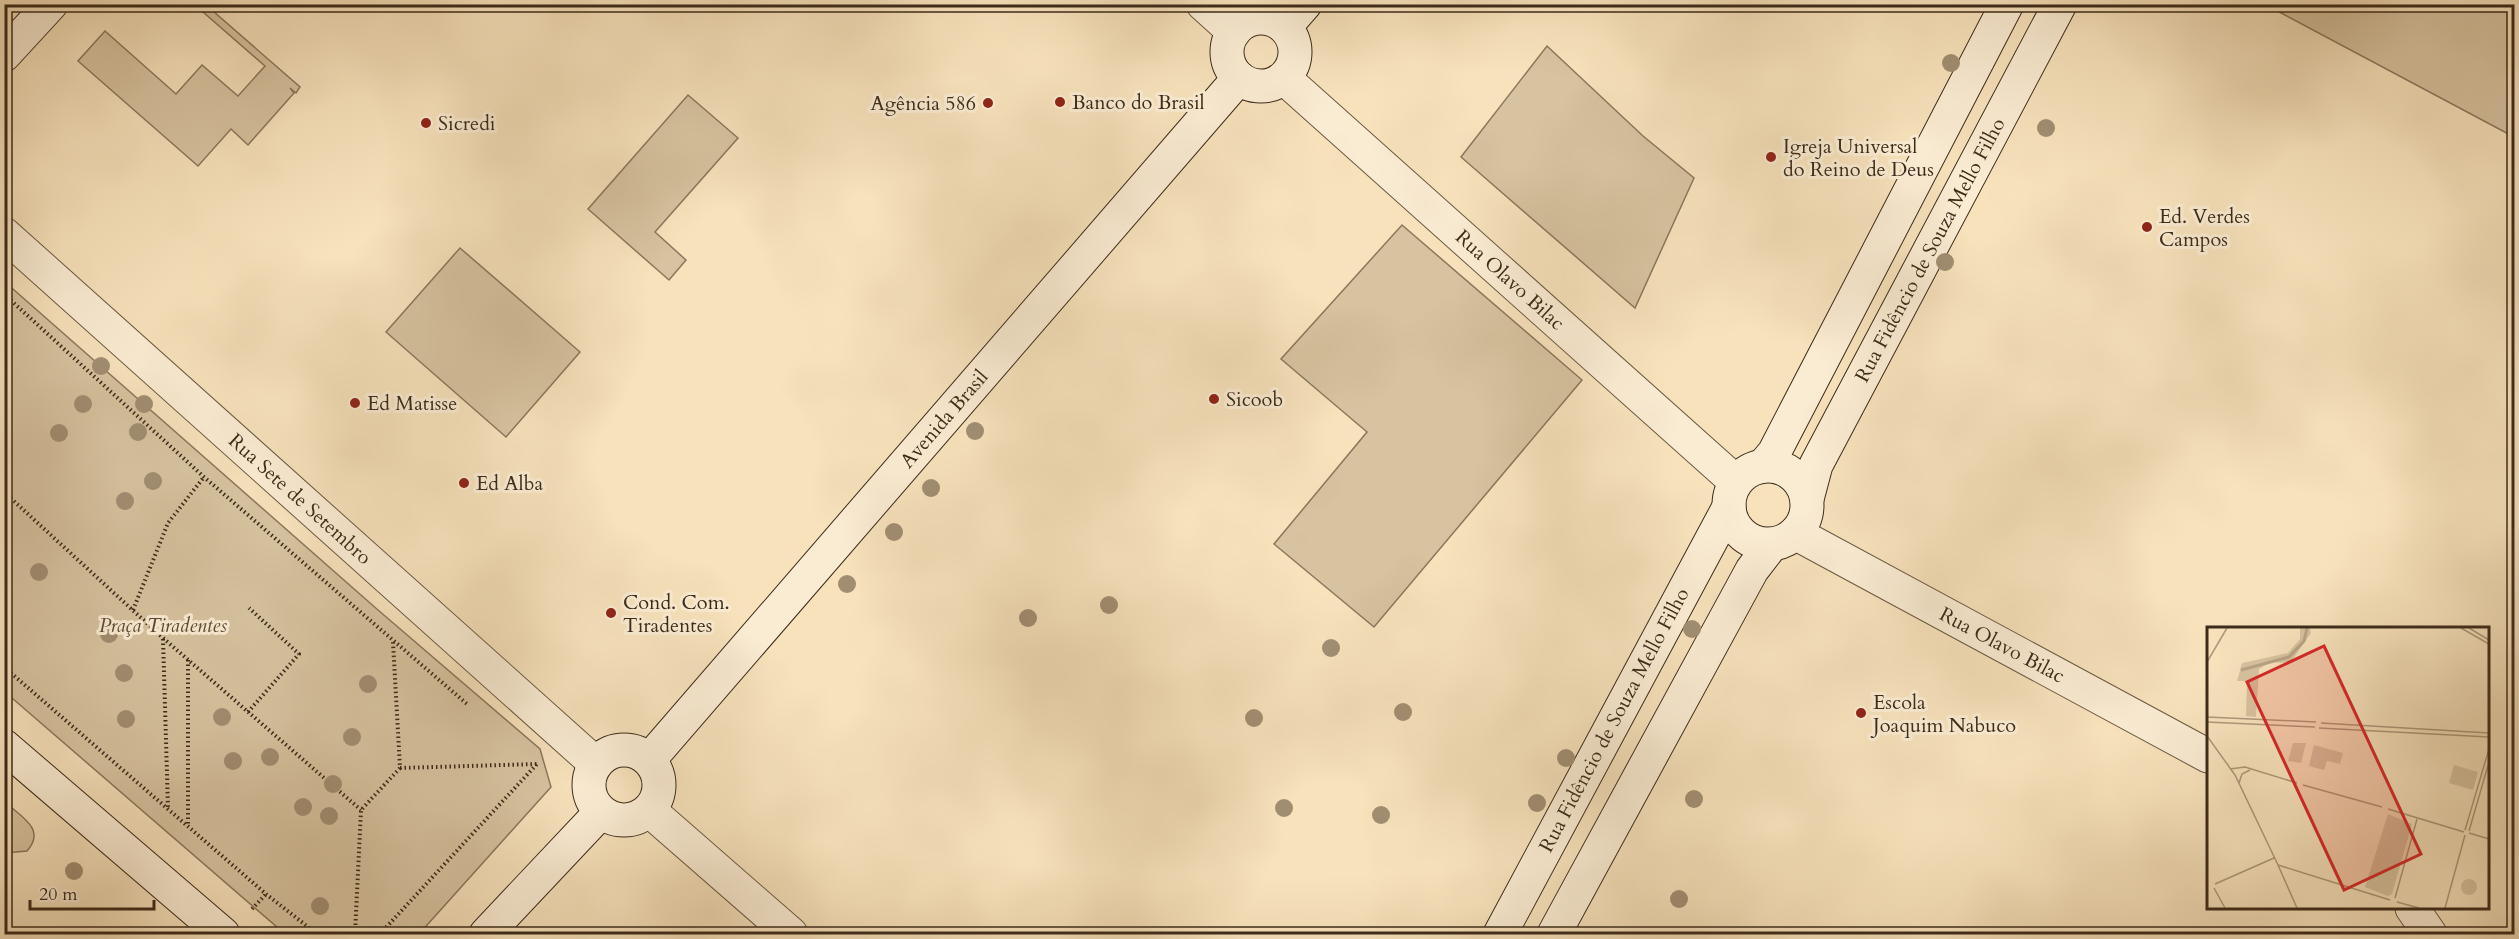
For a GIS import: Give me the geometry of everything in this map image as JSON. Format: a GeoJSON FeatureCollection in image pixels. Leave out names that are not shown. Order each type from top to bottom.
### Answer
{"type":"FeatureCollection","features":[{"type":"Feature","properties":{"kind":"street"},"geometry":{"type":"LineString","coordinates":[[4,55],[51,4]]}},
{"type":"Feature","properties":{"kind":"street"},"geometry":{"type":"LineString","coordinates":[[1203,4],[1234,32]]}},
{"type":"Feature","properties":{"kind":"street","name":"Rua Fidêncio de Souza Mello Filho"},"geometry":{"type":"LineString","coordinates":[[1500,934],[1743,485],[1774,453],[2007,4]]}},
{"type":"Feature","properties":{"kind":"street","name":"Rua Fidêncio de Souza Mello Filho"},"geometry":{"type":"LineString","coordinates":[[1807,499],[1816,465],[2060,4]]}},
{"type":"Feature","properties":{"kind":"street"},"geometry":{"type":"LineString","coordinates":[[1295,16],[1293,38],[1296,52],[1293,66],[1284,78],[1262,87],[1249,84],[1239,78],[1231,68],[1227,56],[1228,43],[1234,32],[1245,22],[1258,18],[1295,16]]}},
{"type":"Feature","properties":{"kind":"street","name":"Avenida Brasil"},"geometry":{"type":"LineString","coordinates":[[649,760],[1239,78]]}},
{"type":"Feature","properties":{"kind":"street","name":"Rua Olavo Bilac"},"geometry":{"type":"LineString","coordinates":[[1284,78],[1743,485]]}},
{"type":"Feature","properties":{"kind":"street"},"geometry":{"type":"LineString","coordinates":[[1919,175],[1958,196]]}},
{"type":"Feature","properties":{"kind":"street","name":"Rua Sete de Setembro"},"geometry":{"type":"LineString","coordinates":[[4,234],[596,764]]}},
{"type":"Feature","properties":{"kind":"street"},"geometry":{"type":"LineString","coordinates":[[1554,934],[1752,570],[1803,523],[1807,499],[1802,486],[1794,476],[1783,469],[1743,485],[1731,519],[1738,531],[1748,539],[1759,543],[1784,539]]}},
{"type":"Feature","properties":{"kind":"street","name":"Rua Olavo Bilac"},"geometry":{"type":"LineString","coordinates":[[1784,539],[2207,755]]}},
{"type":"Feature","properties":{"kind":"street"},"geometry":{"type":"LineString","coordinates":[[4,746],[223,934]]}},
{"type":"Feature","properties":{"kind":"street"},"geometry":{"type":"LineString","coordinates":[[632,750],[649,760],[658,775],[658,794],[649,810],[634,819],[617,820],[601,812],[591,798],[589,780],[596,764],[611,752],[632,750]]}},
{"type":"Feature","properties":{"kind":"street"},"geometry":{"type":"LineString","coordinates":[[1568,806],[1612,828]]}},
{"type":"Feature","properties":{"kind":"street"},"geometry":{"type":"LineString","coordinates":[[649,810],[791,934]]}},
{"type":"Feature","properties":{"kind":"street"},"geometry":{"type":"LineString","coordinates":[[486,934],[601,812]]}},
{"type":"Feature","properties":{"kind":"street"},"geometry":{"type":"LineString","coordinates":[[2413,909],[2430,934]]}},
{"type":"Feature","properties":{"kind":"path"},"geometry":{"type":"LineString","coordinates":[[4,294],[204,477],[473,709]]}},
{"type":"Feature","properties":{"kind":"path"},"geometry":{"type":"LineString","coordinates":[[133,610],[168,523],[204,477]]}},
{"type":"Feature","properties":{"kind":"path"},"geometry":{"type":"LineString","coordinates":[[4,492],[163,638],[361,810]]}},
{"type":"Feature","properties":{"kind":"path"},"geometry":{"type":"LineString","coordinates":[[248,712],[299,654],[249,608]]}},
{"type":"Feature","properties":{"kind":"path"},"geometry":{"type":"LineString","coordinates":[[163,638],[168,808]]}},
{"type":"Feature","properties":{"kind":"path"},"geometry":{"type":"LineString","coordinates":[[393,641],[400,768]]}},
{"type":"Feature","properties":{"kind":"path"},"geometry":{"type":"LineString","coordinates":[[188,660],[188,826]]}},
{"type":"Feature","properties":{"kind":"path"},"geometry":{"type":"LineString","coordinates":[[4,668],[266,894],[317,934]]}},
{"type":"Feature","properties":{"kind":"path"},"geometry":{"type":"LineString","coordinates":[[530,758],[538,764]]}},
{"type":"Feature","properties":{"kind":"path"},"geometry":{"type":"LineString","coordinates":[[355,934],[361,810],[400,768],[538,764]]}},
{"type":"Feature","properties":{"kind":"path"},"geometry":{"type":"LineString","coordinates":[[380,934],[538,764]]}},
{"type":"Feature","properties":{"kind":"green space"},"geometry":{"type":"Polygon","coordinates":[[[195,5],[206,5],[300,87],[296,93],[290,88],[294,93],[248,145],[231,129],[198,166],[78,61],[105,31],[176,94],[202,65],[238,96],[265,66],[195,5]]]}},
{"type":"Feature","properties":{"kind":"green space"},"geometry":{"type":"Polygon","coordinates":[[[2266,5],[2514,5],[2514,137],[2266,5]]]}},
{"type":"Feature","properties":{"kind":"green space"},"geometry":{"type":"Polygon","coordinates":[[[1547,46],[1643,136],[1694,178],[1635,308],[1461,157],[1547,46]]]}},
{"type":"Feature","properties":{"kind":"green space"},"geometry":{"type":"Polygon","coordinates":[[[688,95],[738,138],[655,232],[686,260],[669,280],[588,209],[688,95]]]}},
{"type":"Feature","properties":{"kind":"green space"},"geometry":{"type":"Polygon","coordinates":[[[1402,225],[1582,380],[1374,627],[1274,544],[1367,432],[1281,359],[1402,225]]]}},
{"type":"Feature","properties":{"kind":"green space"},"geometry":{"type":"Polygon","coordinates":[[[460,248],[580,352],[506,437],[386,332],[460,248]]]}},
{"type":"Feature","properties":{"kind":"green space","name":"Praça Tiradentes"},"geometry":{"type":"Polygon","coordinates":[[[5,282],[378,610],[540,749],[551,787],[419,934],[285,934],[5,692],[5,282]]]}},
{"type":"Feature","properties":{"kind":"green space"},"geometry":{"type":"Polygon","coordinates":[[[5,802],[24,818],[33,830],[32,843],[27,851],[5,853],[5,802]]]}},
{"type":"Feature","properties":{"kind":"place","name":"Banco do Brasil"},"geometry":{"type":"Point","coordinates":[1060,102]}},
{"type":"Feature","properties":{"kind":"place","name":"Agência 586"},"geometry":{"type":"Point","coordinates":[988,103]}},
{"type":"Feature","properties":{"kind":"place","name":"Sicredi"},"geometry":{"type":"Point","coordinates":[426,123]}},
{"type":"Feature","properties":{"kind":"place","name":"Igreja Universal do Reino de Deus"},"geometry":{"type":"Point","coordinates":[1771,157]}},
{"type":"Feature","properties":{"kind":"place","name":"Ed. Verdes Campos"},"geometry":{"type":"Point","coordinates":[2147,227]}},
{"type":"Feature","properties":{"kind":"place","name":"Sicoob"},"geometry":{"type":"Point","coordinates":[1214,399]}},
{"type":"Feature","properties":{"kind":"place","name":"Ed Matisse"},"geometry":{"type":"Point","coordinates":[355,403]}},
{"type":"Feature","properties":{"kind":"place","name":"Ed Alba"},"geometry":{"type":"Point","coordinates":[464,483]}},
{"type":"Feature","properties":{"kind":"place","name":"Cond. Com. Tiradentes"},"geometry":{"type":"Point","coordinates":[611,613]}},
{"type":"Feature","properties":{"kind":"place","name":"Escola Joaquim Nabuco"},"geometry":{"type":"Point","coordinates":[1861,713]}}]}
